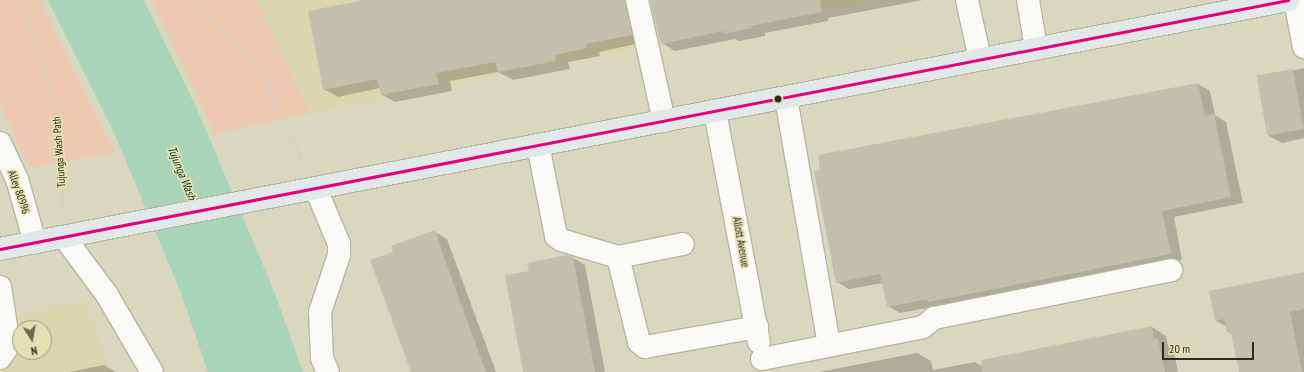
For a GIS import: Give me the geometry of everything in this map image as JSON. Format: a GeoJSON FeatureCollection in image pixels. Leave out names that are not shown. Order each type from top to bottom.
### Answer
{"type":"FeatureCollection","features":[{"type":"Feature","properties":{"kind":"main road"},"geometry":{"type":"LineString","coordinates":[[0,249],[715,112],[1036,48],[1288,0]]}},
{"type":"Feature","properties":{"kind":"street"},"geometry":{"type":"LineString","coordinates":[[637,0],[664,121]]}},
{"type":"Feature","properties":{"kind":"street"},"geometry":{"type":"LineString","coordinates":[[967,0],[980,59]]}},
{"type":"Feature","properties":{"kind":"street"},"geometry":{"type":"LineString","coordinates":[[1028,0],[1036,48]]}},
{"type":"Feature","properties":{"kind":"street"},"geometry":{"type":"LineString","coordinates":[[1295,0],[1304,47]]}},
{"type":"Feature","properties":{"kind":"street"},"geometry":{"type":"LineString","coordinates":[[786,98],[829,344]]}},
{"type":"Feature","properties":{"kind":"street","name":"Allott Avenue"},"geometry":{"type":"LineString","coordinates":[[715,112],[763,365]]}},
{"type":"Feature","properties":{"kind":"street","name":"Alley 80996"},"geometry":{"type":"LineString","coordinates":[[0,143],[17,179],[35,242]]}},
{"type":"Feature","properties":{"kind":"street"},"geometry":{"type":"LineString","coordinates":[[538,145],[556,236],[561,240],[618,257],[683,244]]}},
{"type":"Feature","properties":{"kind":"street"},"geometry":{"type":"LineString","coordinates":[[316,189],[339,244],[339,255],[320,312],[322,358],[328,372]]}},
{"type":"Feature","properties":{"kind":"street"},"geometry":{"type":"LineString","coordinates":[[64,237],[107,295],[152,372]]}},
{"type":"Feature","properties":{"kind":"street"},"geometry":{"type":"LineString","coordinates":[[618,257],[639,342],[645,347],[756,327]]}},
{"type":"Feature","properties":{"kind":"street"},"geometry":{"type":"LineString","coordinates":[[763,365],[829,344],[923,327],[934,318],[1171,270]]}},
{"type":"Feature","properties":{"kind":"street"},"geometry":{"type":"LineString","coordinates":[[0,287],[9,345],[0,358]]}},
{"type":"Feature","properties":{"kind":"path","name":"Tujunga Wash Path"},"geometry":{"type":"LineString","coordinates":[[20,0],[58,117],[64,237]]}},
{"type":"Feature","properties":{"kind":"path"},"geometry":{"type":"LineString","coordinates":[[190,0],[241,46],[267,84],[289,126],[316,189]]}},
{"type":"Feature","properties":{"kind":"shaded area"},"geometry":{"type":"Polygon","coordinates":[[[0,0],[40,0],[115,153],[29,168],[0,103],[0,0]]]}},
{"type":"Feature","properties":{"kind":"shaded area"},"geometry":{"type":"Polygon","coordinates":[[[152,0],[256,0],[310,113],[215,134],[152,0]]]}},
{"type":"Feature","properties":{"kind":"shaded area"},"geometry":{"type":"Polygon","coordinates":[[[256,0],[880,0],[310,113],[256,0]]]}},
{"type":"Feature","properties":{"kind":"shaded area"},"geometry":{"type":"Polygon","coordinates":[[[85,301],[111,372],[0,372],[0,318],[85,301]]]}},
{"type":"Feature","properties":{"kind":"water","name":"Tujunga Wash"},"geometry":{"type":"Polygon","coordinates":[[[48,0],[144,0],[197,109],[274,291],[303,372],[208,372],[181,293],[115,135],[48,0]]]}},
{"type":"Feature","properties":{"kind":"building"},"geometry":{"type":"Polygon","coordinates":[[[364,0],[625,0],[632,35],[586,44],[587,48],[555,55],[556,61],[498,72],[495,62],[436,73],[439,84],[381,95],[377,79],[323,90],[308,11],[364,0]]]}},
{"type":"Feature","properties":{"kind":"building"},"geometry":{"type":"Polygon","coordinates":[[[650,0],[820,0],[821,12],[751,26],[752,28],[724,34],[724,31],[661,44],[650,0]]]}},
{"type":"Feature","properties":{"kind":"building"},"geometry":{"type":"Polygon","coordinates":[[[1293,69],[1304,129],[1267,135],[1257,75],[1293,69]]]}},
{"type":"Feature","properties":{"kind":"building"},"geometry":{"type":"Polygon","coordinates":[[[1198,83],[1205,116],[1214,114],[1231,197],[1162,211],[1171,254],[928,302],[927,299],[887,307],[880,274],[836,283],[814,171],[820,170],[818,155],[1198,83]]]}},
{"type":"Feature","properties":{"kind":"building"},"geometry":{"type":"Polygon","coordinates":[[[435,230],[486,372],[411,372],[370,260],[393,252],[391,246],[435,230]]]}},
{"type":"Feature","properties":{"kind":"building"},"geometry":{"type":"Polygon","coordinates":[[[567,255],[573,257],[595,372],[523,372],[505,275],[529,271],[527,263],[567,255]]]}},
{"type":"Feature","properties":{"kind":"building"},"geometry":{"type":"Polygon","coordinates":[[[1304,272],[1304,309],[1290,312],[1302,372],[1239,372],[1231,332],[1227,332],[1224,319],[1215,321],[1209,291],[1304,272]]]}},
{"type":"Feature","properties":{"kind":"building"},"geometry":{"type":"Polygon","coordinates":[[[1152,326],[1154,339],[1158,339],[1165,372],[982,372],[981,360],[1152,326]]]}},
{"type":"Feature","properties":{"kind":"transit line"},"geometry":{"type":"LineString","coordinates":[[0,249],[1288,0]]}}]}
